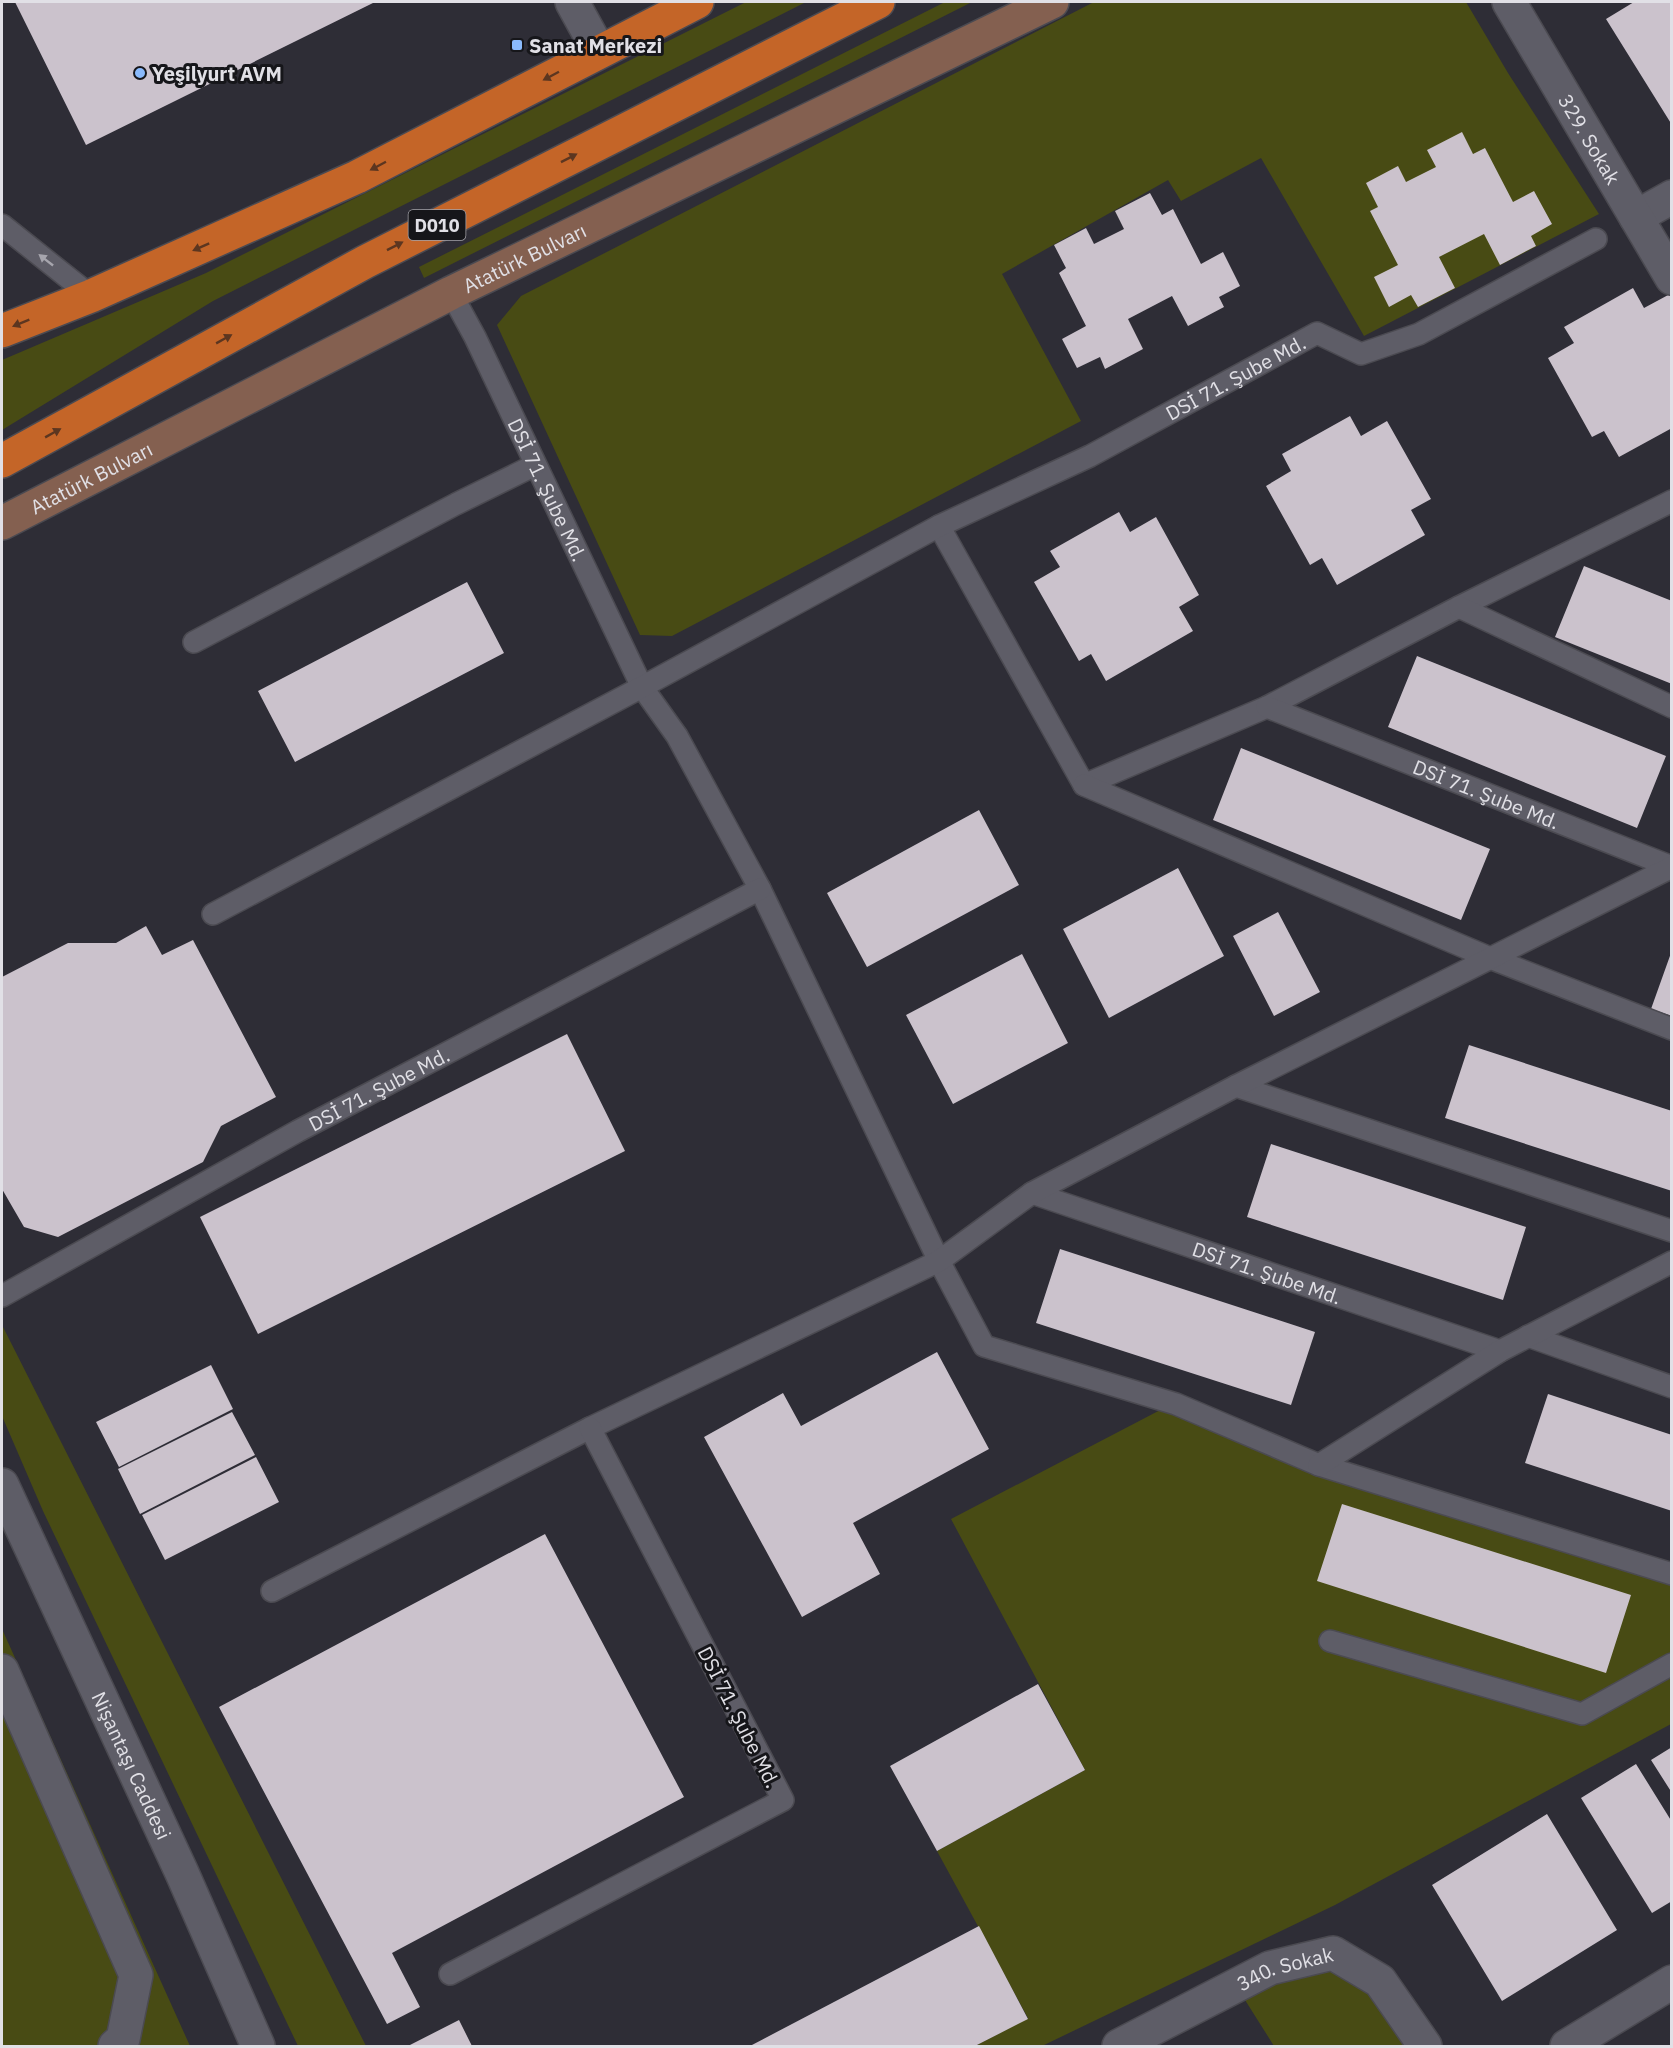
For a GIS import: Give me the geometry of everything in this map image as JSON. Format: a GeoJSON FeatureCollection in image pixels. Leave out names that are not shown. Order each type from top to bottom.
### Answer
{"type":"FeatureCollection","features":[{"type":"Feature","properties":{"kind":"highway"},"geometry":{"type":"LineString","coordinates":[[2,331],[91,296],[357,177],[697,2]]}},
{"type":"Feature","properties":{"kind":"highway","name":"D010"},"geometry":{"type":"LineString","coordinates":[[2,461],[365,262],[878,2]]}},
{"type":"Feature","properties":{"kind":"main road","name":"Atatürk Bulvarı"},"geometry":{"type":"LineString","coordinates":[[2,523],[451,293],[1052,2]]}},
{"type":"Feature","properties":{"kind":"street"},"geometry":{"type":"LineString","coordinates":[[572,2],[599,51]]}},
{"type":"Feature","properties":{"kind":"street","name":"329. Sokak"},"geometry":{"type":"LineString","coordinates":[[1509,2],[1671,278]]}},
{"type":"Feature","properties":{"kind":"street"},"geometry":{"type":"LineString","coordinates":[[1636,217],[1671,197]]}},
{"type":"Feature","properties":{"kind":"street","name":"Nişantaşı Caddesi"},"geometry":{"type":"LineString","coordinates":[[2,1485],[10,1527],[177,1863],[258,2046]]}},
{"type":"Feature","properties":{"kind":"street"},"geometry":{"type":"LineString","coordinates":[[2,1671],[135,1975],[123,2039],[115,2046]]}},
{"type":"Feature","properties":{"kind":"street","name":"340. Sokak"},"geometry":{"type":"LineString","coordinates":[[1119,2046],[1270,1968],[1333,1953],[1380,1981],[1425,2046]]}},
{"type":"Feature","properties":{"kind":"street"},"geometry":{"type":"LineString","coordinates":[[1567,2046],[1671,1982]]}},
{"type":"Feature","properties":{"kind":"lane"},"geometry":{"type":"LineString","coordinates":[[2,225],[91,296]]}},
{"type":"Feature","properties":{"kind":"lane","name":"DSİ 71. Şube Md."},"geometry":{"type":"LineString","coordinates":[[213,914],[642,687],[939,526],[1090,456],[1317,333],[1361,354],[1419,334],[1596,239]]}},
{"type":"Feature","properties":{"kind":"lane","name":"DSİ 71. Şube Md."},"geometry":{"type":"LineString","coordinates":[[451,293],[475,338],[642,687],[677,736],[760,889],[939,1261],[984,1346],[1176,1404],[1319,1465],[1671,1574]]}},
{"type":"Feature","properties":{"kind":"lane"},"geometry":{"type":"LineString","coordinates":[[194,642],[535,465]]}},
{"type":"Feature","properties":{"kind":"lane"},"geometry":{"type":"LineString","coordinates":[[1084,785],[1267,707],[1459,607],[1671,501]]}},
{"type":"Feature","properties":{"kind":"lane"},"geometry":{"type":"LineString","coordinates":[[939,526],[1084,785],[1490,958],[1671,1029]]}},
{"type":"Feature","properties":{"kind":"lane"},"geometry":{"type":"LineString","coordinates":[[1459,607],[1671,707]]}},
{"type":"Feature","properties":{"kind":"lane","name":"DSİ 71. Şube Md."},"geometry":{"type":"LineString","coordinates":[[1267,707],[1671,867]]}},
{"type":"Feature","properties":{"kind":"lane","name":"DSİ 71. Şube Md."},"geometry":{"type":"LineString","coordinates":[[272,1591],[590,1428],[939,1261],[1032,1193],[1236,1086],[1671,867]]}},
{"type":"Feature","properties":{"kind":"lane","name":"DSİ 71. Şube Md."},"geometry":{"type":"LineString","coordinates":[[2,1296],[298,1131],[760,889]]}},
{"type":"Feature","properties":{"kind":"lane"},"geometry":{"type":"LineString","coordinates":[[1236,1086],[1671,1231]]}},
{"type":"Feature","properties":{"kind":"lane","name":"DSİ 71. Şube Md."},"geometry":{"type":"LineString","coordinates":[[1032,1193],[1500,1351]]}},
{"type":"Feature","properties":{"kind":"lane"},"geometry":{"type":"LineString","coordinates":[[1319,1465],[1500,1351],[1671,1262]]}},
{"type":"Feature","properties":{"kind":"lane"},"geometry":{"type":"LineString","coordinates":[[1528,1336],[1671,1387]]}},
{"type":"Feature","properties":{"kind":"lane","name":"DSİ 71. Şube Md."},"geometry":{"type":"LineString","coordinates":[[450,1974],[783,1800],[590,1428]]}},
{"type":"Feature","properties":{"kind":"lane"},"geometry":{"type":"LineString","coordinates":[[1330,1641],[1582,1714],[1671,1664]]}},
{"type":"Feature","properties":{"kind":"shaded area"},"geometry":{"type":"Polygon","coordinates":[[[746,2],[806,2],[213,301],[2,430],[2,360],[206,273],[746,2]]]}},
{"type":"Feature","properties":{"kind":"shaded area"},"geometry":{"type":"Polygon","coordinates":[[[945,2],[972,2],[424,278],[419,267],[945,2]]]}},
{"type":"Feature","properties":{"kind":"shaded area"},"geometry":{"type":"Polygon","coordinates":[[[1094,2],[1466,2],[1508,73],[1599,214],[1364,336],[1261,158],[1181,201],[1168,180],[1002,274],[1081,421],[672,636],[640,635],[497,325],[521,296],[1094,2]]]}},
{"type":"Feature","properties":{"kind":"shaded area"},"geometry":{"type":"Polygon","coordinates":[[[2,1325],[366,2046],[298,2046],[43,1511],[2,1416],[2,1325]]]}},
{"type":"Feature","properties":{"kind":"shaded area"},"geometry":{"type":"Polygon","coordinates":[[[1166,1407],[1671,1572],[1671,1724],[1335,1905],[1042,2046],[975,2046],[1028,2018],[937,1851],[1085,1770],[951,1519],[1166,1407]]]}},
{"type":"Feature","properties":{"kind":"shaded area"},"geometry":{"type":"Polygon","coordinates":[[[2,1629],[190,2046],[2,2046],[2,1629]]]}},
{"type":"Feature","properties":{"kind":"shaded area"},"geometry":{"type":"Polygon","coordinates":[[[1322,1961],[1351,1968],[1406,2046],[1274,2046],[1245,2000],[1322,1961]]]}},
{"type":"Feature","properties":{"kind":"building","name":"Yeşilyurt AVM"},"geometry":{"type":"Polygon","coordinates":[[[15,2],[375,2],[86,145],[15,2]]]}},
{"type":"Feature","properties":{"kind":"building"},"geometry":{"type":"Polygon","coordinates":[[[1634,2],[1672,2],[1672,125],[1606,19],[1634,2]]]}},
{"type":"Feature","properties":{"kind":"building"},"geometry":{"type":"Polygon","coordinates":[[[1462,132],[1473,154],[1485,148],[1513,202],[1534,191],[1552,224],[1531,236],[1536,246],[1500,265],[1484,234],[1439,257],[1455,288],[1418,307],[1411,295],[1389,307],[1374,277],[1398,265],[1370,211],[1378,207],[1366,183],[1398,166],[1406,182],[1436,167],[1427,150],[1462,132]]]}},
{"type":"Feature","properties":{"kind":"building"},"geometry":{"type":"Polygon","coordinates":[[[1150,193],[1162,215],[1173,209],[1201,264],[1223,252],[1240,286],[1219,297],[1224,307],[1188,326],[1172,296],[1128,319],[1143,349],[1105,369],[1100,357],[1077,368],[1062,339],[1086,326],[1059,273],[1066,268],[1054,245],[1086,228],[1094,244],[1124,229],[1115,211],[1150,193]]]}},
{"type":"Feature","properties":{"kind":"building"},"geometry":{"type":"Polygon","coordinates":[[[1633,288],[1644,308],[1670,294],[1672,297],[1672,428],[1619,457],[1604,431],[1592,437],[1548,358],[1574,343],[1564,327],[1633,288]]]}},
{"type":"Feature","properties":{"kind":"building"},"geometry":{"type":"Polygon","coordinates":[[[1350,416],[1361,436],[1387,421],[1431,499],[1411,510],[1425,535],[1337,585],[1322,558],[1310,565],[1266,486],[1291,471],[1282,454],[1350,416]]]}},
{"type":"Feature","properties":{"kind":"building"},"geometry":{"type":"Polygon","coordinates":[[[1119,512],[1130,532],[1156,517],[1199,595],[1179,607],[1193,631],[1106,681],[1091,654],[1079,661],[1034,582],[1060,567],[1050,551],[1119,512]]]}},
{"type":"Feature","properties":{"kind":"building"},"geometry":{"type":"Polygon","coordinates":[[[1584,566],[1672,601],[1672,684],[1555,637],[1584,566]]]}},
{"type":"Feature","properties":{"kind":"building"},"geometry":{"type":"Polygon","coordinates":[[[467,582],[504,653],[295,762],[258,691],[467,582]]]}},
{"type":"Feature","properties":{"kind":"building"},"geometry":{"type":"Polygon","coordinates":[[[1417,656],[1666,756],[1637,828],[1388,727],[1417,656]]]}},
{"type":"Feature","properties":{"kind":"building"},"geometry":{"type":"Polygon","coordinates":[[[1241,748],[1490,849],[1461,920],[1213,820],[1241,748]]]}},
{"type":"Feature","properties":{"kind":"building"},"geometry":{"type":"Polygon","coordinates":[[[979,810],[1019,885],[867,967],[827,893],[979,810]]]}},
{"type":"Feature","properties":{"kind":"building"},"geometry":{"type":"Polygon","coordinates":[[[1178,868],[1224,956],[1109,1018],[1063,929],[1178,868]]]}},
{"type":"Feature","properties":{"kind":"building"},"geometry":{"type":"Polygon","coordinates":[[[1278,912],[1320,992],[1274,1016],[1233,936],[1278,912]]]}},
{"type":"Feature","properties":{"kind":"building"},"geometry":{"type":"Polygon","coordinates":[[[146,926],[162,955],[193,940],[276,1097],[221,1126],[203,1162],[58,1237],[24,1227],[2,1189],[2,977],[68,943],[116,943],[146,926]]]}},
{"type":"Feature","properties":{"kind":"building"},"geometry":{"type":"Polygon","coordinates":[[[1672,953],[1672,1016],[1651,1009],[1672,953]]]}},
{"type":"Feature","properties":{"kind":"building"},"geometry":{"type":"Polygon","coordinates":[[[1022,954],[1068,1043],[953,1104],[906,1015],[1022,954]]]}},
{"type":"Feature","properties":{"kind":"building"},"geometry":{"type":"Polygon","coordinates":[[[567,1034],[625,1151],[258,1334],[200,1217],[567,1034]]]}},
{"type":"Feature","properties":{"kind":"building"},"geometry":{"type":"Polygon","coordinates":[[[1469,1045],[1672,1111],[1672,1191],[1445,1118],[1469,1045]]]}},
{"type":"Feature","properties":{"kind":"building"},"geometry":{"type":"Polygon","coordinates":[[[1271,1144],[1526,1227],[1503,1300],[1247,1217],[1271,1144]]]}},
{"type":"Feature","properties":{"kind":"building"},"geometry":{"type":"Polygon","coordinates":[[[1060,1249],[1315,1332],[1291,1405],[1036,1323],[1060,1249]]]}},
{"type":"Feature","properties":{"kind":"building"},"geometry":{"type":"Polygon","coordinates":[[[937,1352],[989,1449],[853,1523],[880,1574],[802,1617],[704,1437],[783,1393],[801,1426],[937,1352]]]}},
{"type":"Feature","properties":{"kind":"building"},"geometry":{"type":"Polygon","coordinates":[[[211,1365],[233,1409],[119,1467],[96,1422],[211,1365]]]}},
{"type":"Feature","properties":{"kind":"building"},"geometry":{"type":"Polygon","coordinates":[[[1548,1394],[1672,1435],[1672,1511],[1525,1463],[1548,1394]]]}},
{"type":"Feature","properties":{"kind":"building"},"geometry":{"type":"Polygon","coordinates":[[[232,1412],[255,1455],[140,1514],[118,1469],[232,1412]]]}},
{"type":"Feature","properties":{"kind":"building"},"geometry":{"type":"Polygon","coordinates":[[[256,1457],[279,1502],[165,1560],[142,1515],[256,1457]]]}},
{"type":"Feature","properties":{"kind":"building"},"geometry":{"type":"Polygon","coordinates":[[[1342,1504],[1631,1595],[1606,1673],[1317,1581],[1342,1504]]]}},
{"type":"Feature","properties":{"kind":"building"},"geometry":{"type":"Polygon","coordinates":[[[545,1534],[684,1797],[392,1953],[420,2007],[387,2024],[219,1707],[545,1534]]]}},
{"type":"Feature","properties":{"kind":"building"},"geometry":{"type":"Polygon","coordinates":[[[1038,1684],[1085,1770],[937,1851],[890,1766],[1038,1684]]]}},
{"type":"Feature","properties":{"kind":"building"},"geometry":{"type":"Polygon","coordinates":[[[1672,1747],[1672,1793],[1651,1760],[1672,1747]]]}},
{"type":"Feature","properties":{"kind":"building"},"geometry":{"type":"Polygon","coordinates":[[[1636,1764],[1672,1822],[1672,1901],[1652,1913],[1581,1798],[1636,1764]]]}},
{"type":"Feature","properties":{"kind":"building"},"geometry":{"type":"Polygon","coordinates":[[[1547,1814],[1617,1930],[1502,2001],[1432,1885],[1547,1814]]]}},
{"type":"Feature","properties":{"kind":"building"},"geometry":{"type":"Polygon","coordinates":[[[979,1926],[1028,2019],[975,2046],[750,2046],[979,1926]]]}},
{"type":"Feature","properties":{"kind":"building"},"geometry":{"type":"Polygon","coordinates":[[[459,2020],[472,2046],[408,2046],[459,2020]]]}},
{"type":"Feature","properties":{"kind":"place","name":"Sanat Merkezi"},"geometry":{"type":"Point","coordinates":[517,45]}},
{"type":"Feature","properties":{"kind":"place","name":"Yeşilyurt AVM"},"geometry":{"type":"Point","coordinates":[140,73]}}]}
